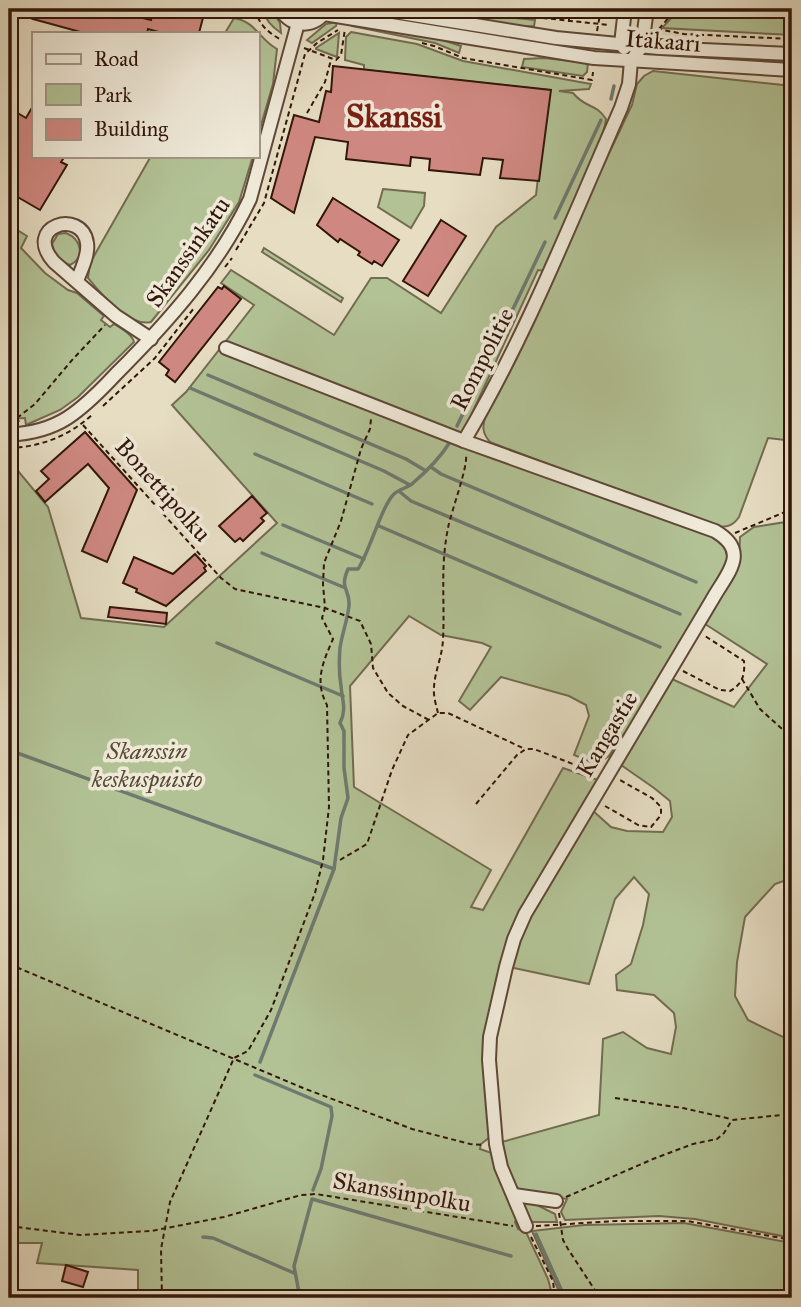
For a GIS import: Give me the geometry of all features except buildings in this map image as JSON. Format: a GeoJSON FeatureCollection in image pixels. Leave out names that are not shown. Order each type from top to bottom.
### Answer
{"type":"FeatureCollection","features":[{"type":"Feature","properties":{"kind":"street"},"geometry":{"type":"LineString","coordinates":[[280,9],[289,20],[298,23],[315,21],[325,11]]}},
{"type":"Feature","properties":{"kind":"street","name":"Itäkaari"},"geometry":{"type":"LineString","coordinates":[[376,9],[513,32],[621,44],[792,54]]}},
{"type":"Feature","properties":{"kind":"street"},"geometry":{"type":"LineString","coordinates":[[625,9],[621,44],[631,61],[642,46],[647,9]]}},
{"type":"Feature","properties":{"kind":"street","name":"Itäkaari"},"geometry":{"type":"LineString","coordinates":[[325,11],[476,40],[594,58],[792,70]]}},
{"type":"Feature","properties":{"kind":"street","name":"Skanssinkatu"},"geometry":{"type":"LineString","coordinates":[[18,434],[44,429],[73,414],[151,339],[216,256],[246,208],[258,176],[298,23]]}},
{"type":"Feature","properties":{"kind":"street","name":"Rompolitie"},"geometry":{"type":"LineString","coordinates":[[226,348],[464,441],[482,410],[546,278],[616,120],[629,84],[631,61]]}},
{"type":"Feature","properties":{"kind":"street"},"geometry":{"type":"LineString","coordinates":[[76,281],[85,260],[87,242],[84,234],[76,227],[59,223],[48,231],[44,244],[47,255],[54,262],[116,316],[151,339]]}},
{"type":"Feature","properties":{"kind":"street"},"geometry":{"type":"LineString","coordinates":[[464,441],[715,531],[725,537]]}},
{"type":"Feature","properties":{"kind":"street","name":"Kangastie"},"geometry":{"type":"LineString","coordinates":[[526,1226],[501,1167],[496,1144],[489,1060],[490,1037],[514,939],[525,914],[733,562],[734,547],[725,537]]}},
{"type":"Feature","properties":{"kind":"street"},"geometry":{"type":"LineString","coordinates":[[514,1195],[556,1201]]}},
{"type":"Feature","properties":{"kind":"path"},"geometry":{"type":"LineString","coordinates":[[244,9],[255,10],[271,34],[331,60],[336,60],[341,55],[345,28]]}},
{"type":"Feature","properties":{"kind":"path"},"geometry":{"type":"LineString","coordinates":[[569,9],[569,22]]}},
{"type":"Feature","properties":{"kind":"path"},"geometry":{"type":"LineString","coordinates":[[598,24],[601,9]]}},
{"type":"Feature","properties":{"kind":"path"},"geometry":{"type":"LineString","coordinates":[[659,30],[676,9]]}},
{"type":"Feature","properties":{"kind":"path"},"geometry":{"type":"LineString","coordinates":[[550,19],[550,26]]}},
{"type":"Feature","properties":{"kind":"path"},"geometry":{"type":"LineString","coordinates":[[341,28],[353,29]]}},
{"type":"Feature","properties":{"kind":"path"},"geometry":{"type":"LineString","coordinates":[[420,43],[463,58],[592,80]]}},
{"type":"Feature","properties":{"kind":"path"},"geometry":{"type":"LineString","coordinates":[[492,64],[493,54]]}},
{"type":"Feature","properties":{"kind":"path"},"geometry":{"type":"LineString","coordinates":[[307,113],[325,82],[331,60]]}},
{"type":"Feature","properties":{"kind":"path"},"geometry":{"type":"LineString","coordinates":[[17,418],[35,404],[80,352],[116,316]]}},
{"type":"Feature","properties":{"kind":"path"},"geometry":{"type":"LineString","coordinates":[[162,1298],[161,1249],[170,1202],[234,1058],[248,1051],[271,1010],[315,893],[323,860],[329,807],[329,747],[327,705],[321,694],[319,674],[333,639],[323,618],[324,563],[341,521],[361,449],[370,429],[373,404]]}},
{"type":"Feature","properties":{"kind":"path","name":"Bonettipolku"},"geometry":{"type":"LineString","coordinates":[[82,425],[221,578],[235,589],[325,608]]}},
{"type":"Feature","properties":{"kind":"path"},"geometry":{"type":"LineString","coordinates":[[438,713],[433,688],[442,658],[442,572],[448,527],[467,461],[464,441]]}},
{"type":"Feature","properties":{"kind":"path"},"geometry":{"type":"LineString","coordinates":[[725,537],[792,509]]}},
{"type":"Feature","properties":{"kind":"path"},"geometry":{"type":"LineString","coordinates":[[325,608],[360,621],[371,644],[373,668],[388,693],[403,706],[429,720]]}},
{"type":"Feature","properties":{"kind":"path"},"geometry":{"type":"LineString","coordinates":[[673,666],[720,690],[730,691],[737,688],[743,679],[744,661],[694,630]]}},
{"type":"Feature","properties":{"kind":"path"},"geometry":{"type":"LineString","coordinates":[[743,679],[760,709],[792,738]]}},
{"type":"Feature","properties":{"kind":"path"},"geometry":{"type":"LineString","coordinates":[[340,860],[367,844],[392,770],[408,735],[438,713],[448,713],[526,749],[534,749],[586,769],[608,773],[652,798],[661,807],[661,815],[651,827],[638,825],[593,799]]}},
{"type":"Feature","properties":{"kind":"path"},"geometry":{"type":"LineString","coordinates":[[477,804],[517,755],[526,749]]}},
{"type":"Feature","properties":{"kind":"path"},"geometry":{"type":"LineString","coordinates":[[9,964],[303,1088],[412,1129],[470,1144],[496,1144]]}},
{"type":"Feature","properties":{"kind":"path"},"geometry":{"type":"LineString","coordinates":[[615,1098],[683,1108],[732,1120],[792,1115]]}},
{"type":"Feature","properties":{"kind":"path"},"geometry":{"type":"LineString","coordinates":[[600,1298],[563,1240],[556,1201],[593,1187],[653,1158],[717,1139],[732,1120]]}},
{"type":"Feature","properties":{"kind":"path","name":"Skanssinpolku"},"geometry":{"type":"LineString","coordinates":[[9,1226],[80,1235],[121,1234],[224,1217],[301,1195],[316,1194],[508,1226],[616,1220],[687,1221],[792,1240]]}},
{"type":"Feature","properties":{"kind":"path"},"geometry":{"type":"LineString","coordinates":[[526,1226],[553,1282],[555,1298]]}},
{"type":"Feature","properties":{"kind":"green space"},"geometry":{"type":"Polygon","coordinates":[[[262,9],[271,9],[280,23],[281,33],[269,22],[262,9]]]}},
{"type":"Feature","properties":{"kind":"green space"},"geometry":{"type":"Polygon","coordinates":[[[398,9],[427,9],[535,20],[534,26],[509,27],[398,9]]]}},
{"type":"Feature","properties":{"kind":"green space"},"geometry":{"type":"Polygon","coordinates":[[[480,9],[535,9],[535,12],[554,14],[555,11],[560,11],[560,17],[480,9]]]}},
{"type":"Feature","properties":{"kind":"green space"},"geometry":{"type":"Polygon","coordinates":[[[792,9],[792,35],[662,28],[673,16],[792,9]]]}},
{"type":"Feature","properties":{"kind":"green space"},"geometry":{"type":"Polygon","coordinates":[[[234,18],[247,23],[258,32],[226,32],[234,18]]]}},
{"type":"Feature","properties":{"kind":"green space"},"geometry":{"type":"Polygon","coordinates":[[[353,21],[436,38],[461,46],[459,53],[435,43],[352,26],[353,21]]]}},
{"type":"Feature","properties":{"kind":"green space"},"geometry":{"type":"Polygon","coordinates":[[[337,22],[336,26],[312,43],[307,40],[326,24],[337,22]]]}},
{"type":"Feature","properties":{"kind":"green space","name":"Skanssin keskuspuisto"},"geometry":{"type":"Polygon","coordinates":[[[351,32],[417,44],[463,61],[591,84],[589,89],[559,91],[573,93],[582,102],[598,110],[606,119],[593,157],[594,185],[632,105],[637,84],[653,71],[792,86],[792,437],[785,440],[768,438],[739,517],[733,524],[722,527],[708,526],[490,442],[485,436],[486,415],[553,272],[538,270],[468,422],[466,445],[710,535],[725,547],[728,565],[652,694],[609,756],[596,764],[574,755],[589,716],[586,705],[569,696],[501,677],[470,710],[459,701],[491,647],[441,635],[409,616],[350,686],[354,787],[491,870],[471,907],[483,910],[563,768],[598,780],[518,918],[486,1032],[490,1137],[481,1144],[480,1149],[492,1153],[518,1215],[515,1222],[518,1229],[526,1232],[548,1279],[553,1298],[138,1298],[138,1270],[37,1263],[42,1243],[9,1243],[9,460],[48,507],[81,618],[164,627],[277,523],[172,405],[186,392],[254,305],[221,283],[231,270],[334,335],[371,278],[387,278],[441,313],[496,227],[536,195],[548,90],[364,70],[364,65],[345,60],[346,37],[351,32]]]}},
{"type":"Feature","properties":{"kind":"green space"},"geometry":{"type":"Polygon","coordinates":[[[259,33],[277,49],[273,84],[259,132],[259,33]]]}},
{"type":"Feature","properties":{"kind":"green space"},"geometry":{"type":"Polygon","coordinates":[[[339,33],[337,57],[316,49],[316,48],[339,33]]]}},
{"type":"Feature","properties":{"kind":"green space"},"geometry":{"type":"Polygon","coordinates":[[[677,53],[792,60],[792,63],[677,56],[677,53]]]}},
{"type":"Feature","properties":{"kind":"green space"},"geometry":{"type":"Polygon","coordinates":[[[544,58],[588,63],[587,72],[583,76],[522,67],[524,59],[544,58]]]}},
{"type":"Feature","properties":{"kind":"green space"},"geometry":{"type":"Polygon","coordinates":[[[150,158],[252,158],[239,202],[209,250],[151,322],[133,320],[116,308],[88,278],[90,263],[150,158]]]}},
{"type":"Feature","properties":{"kind":"green space"},"geometry":{"type":"Polygon","coordinates":[[[383,189],[425,193],[424,206],[411,228],[378,207],[383,189]]]}},
{"type":"Feature","properties":{"kind":"green space"},"geometry":{"type":"Polygon","coordinates":[[[9,225],[27,236],[21,248],[45,273],[68,290],[77,293],[104,316],[101,320],[110,327],[114,324],[123,329],[134,342],[78,397],[60,410],[26,425],[25,418],[9,419],[9,225]]]}},
{"type":"Feature","properties":{"kind":"green space"},"geometry":{"type":"Polygon","coordinates":[[[66,233],[75,239],[80,248],[78,257],[70,265],[58,257],[52,244],[58,234],[66,233]]]}},
{"type":"Feature","properties":{"kind":"green space"},"geometry":{"type":"Polygon","coordinates":[[[264,248],[343,298],[341,302],[262,252],[264,248]]]}},
{"type":"Feature","properties":{"kind":"green space"},"geometry":{"type":"Polygon","coordinates":[[[792,521],[792,878],[775,884],[745,917],[737,962],[735,996],[748,1020],[785,1038],[792,1035],[792,1238],[695,1219],[659,1216],[565,1220],[561,1212],[567,1199],[519,1191],[510,1176],[502,1142],[599,1115],[603,1039],[623,1032],[647,1048],[671,1054],[676,1027],[674,1013],[654,995],[617,990],[616,975],[631,964],[649,894],[634,877],[615,899],[589,984],[509,967],[519,936],[591,809],[611,827],[627,831],[663,832],[672,817],[670,801],[621,765],[672,679],[734,707],[767,664],[705,624],[739,559],[740,537],[754,527],[792,521]]]}},
{"type":"Feature","properties":{"kind":"green space"},"geometry":{"type":"Polygon","coordinates":[[[524,1201],[555,1214],[557,1222],[531,1222],[521,1204],[524,1201]]]}},
{"type":"Feature","properties":{"kind":"green space"},"geometry":{"type":"Polygon","coordinates":[[[684,1223],[792,1243],[792,1298],[562,1298],[532,1231],[584,1225],[684,1223]]]}},
{"type":"Feature","properties":{"kind":"waterway"},"geometry":{"type":"LineString","coordinates":[[611,99],[614,86]]}},
{"type":"Feature","properties":{"kind":"waterway"},"geometry":{"type":"LineString","coordinates":[[555,218],[601,120]]}},
{"type":"Feature","properties":{"kind":"waterway"},"geometry":{"type":"LineString","coordinates":[[457,426],[545,242]]}},
{"type":"Feature","properties":{"kind":"waterway"},"geometry":{"type":"LineString","coordinates":[[208,375],[406,459],[426,471]]}},
{"type":"Feature","properties":{"kind":"waterway"},"geometry":{"type":"LineString","coordinates":[[190,388],[384,471],[410,485]]}},
{"type":"Feature","properties":{"kind":"waterway"},"geometry":{"type":"LineString","coordinates":[[260,1062],[334,869],[341,818],[348,798],[344,768],[344,731],[340,723],[344,709],[340,648],[349,605],[345,585],[348,569],[358,569],[389,500],[423,474],[450,442]]}},
{"type":"Feature","properties":{"kind":"waterway"},"geometry":{"type":"LineString","coordinates":[[255,454],[372,504]]}},
{"type":"Feature","properties":{"kind":"waterway"},"geometry":{"type":"LineString","coordinates":[[431,467],[441,474],[696,582]]}},
{"type":"Feature","properties":{"kind":"waterway"},"geometry":{"type":"LineString","coordinates":[[400,492],[411,501],[680,614]]}},
{"type":"Feature","properties":{"kind":"waterway"},"geometry":{"type":"LineString","coordinates":[[283,525],[364,559]]}},
{"type":"Feature","properties":{"kind":"waterway"},"geometry":{"type":"LineString","coordinates":[[379,526],[660,647]]}},
{"type":"Feature","properties":{"kind":"waterway"},"geometry":{"type":"LineString","coordinates":[[262,553],[343,587]]}},
{"type":"Feature","properties":{"kind":"waterway"},"geometry":{"type":"LineString","coordinates":[[217,643],[343,696]]}},
{"type":"Feature","properties":{"kind":"waterway"},"geometry":{"type":"LineString","coordinates":[[9,750],[334,869]]}},
{"type":"Feature","properties":{"kind":"waterway"},"geometry":{"type":"LineString","coordinates":[[255,1075],[331,1107],[332,1116],[321,1169],[313,1190]]}},
{"type":"Feature","properties":{"kind":"waterway"},"geometry":{"type":"LineString","coordinates":[[300,1298],[294,1266],[312,1199],[511,1256]]}},
{"type":"Feature","properties":{"kind":"waterway"},"geometry":{"type":"LineString","coordinates":[[536,1234],[565,1298]]}},
{"type":"Feature","properties":{"kind":"waterway"},"geometry":{"type":"LineString","coordinates":[[203,1237],[213,1238],[294,1273]]}},
{"type":"Feature","properties":{"kind":"district","name":"Skanssi"},"geometry":{"type":"Point","coordinates":[394,116]}}]}
